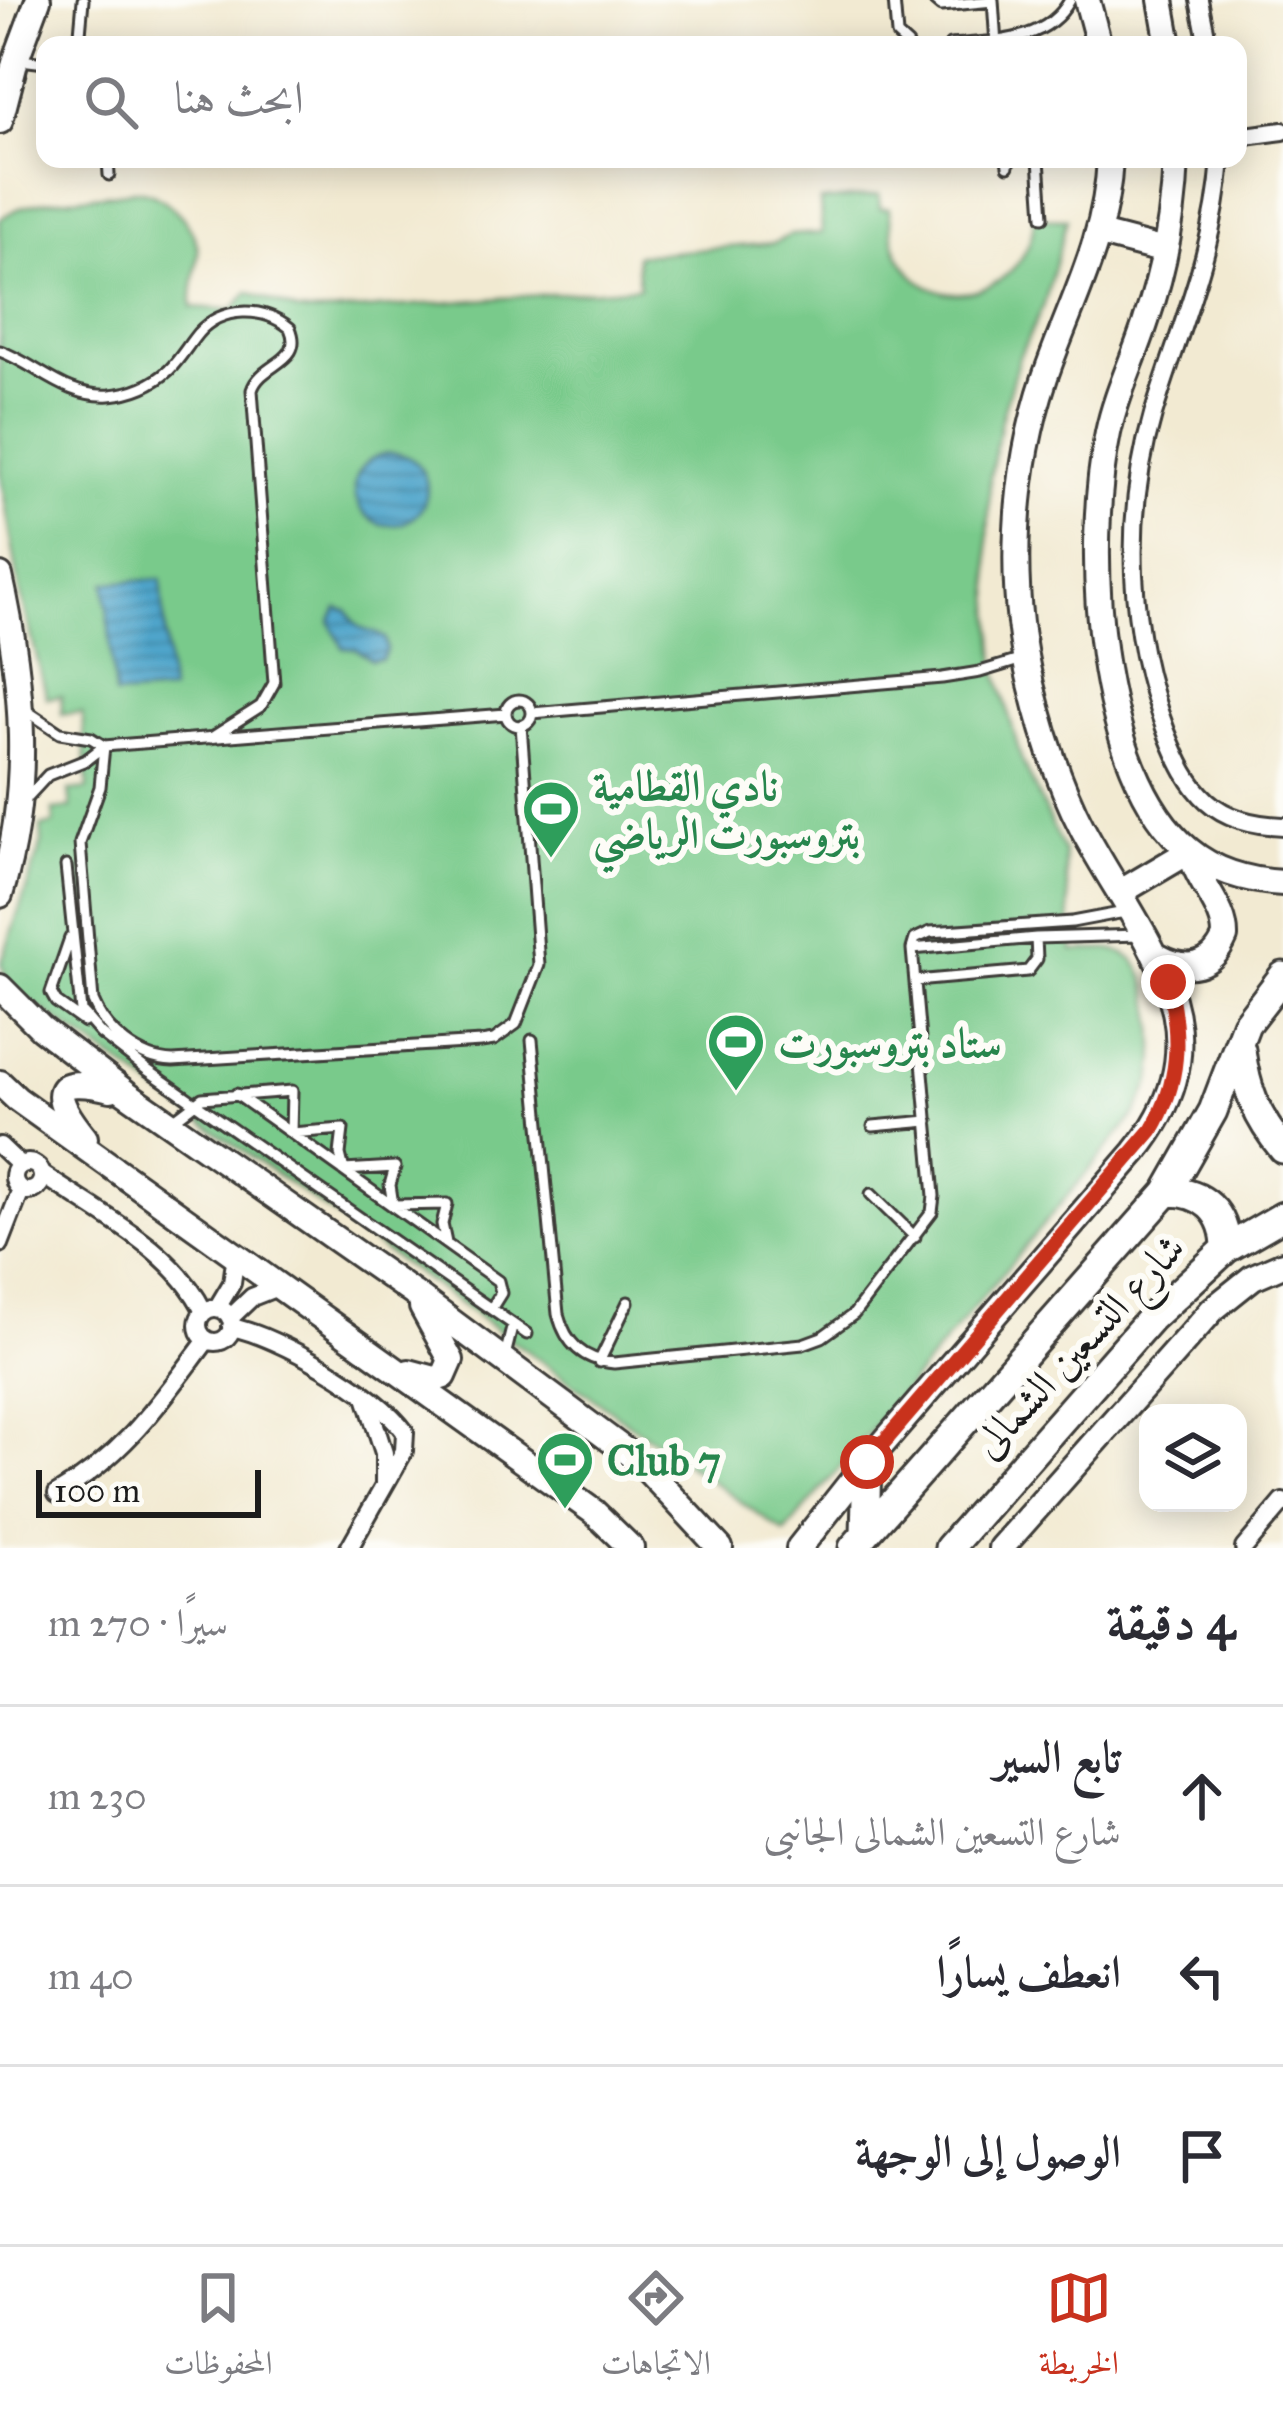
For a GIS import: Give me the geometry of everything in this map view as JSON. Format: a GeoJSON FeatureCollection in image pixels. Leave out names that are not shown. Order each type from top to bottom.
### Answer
{"type":"FeatureCollection","features":[{"type":"Feature","properties":{"kind":"main road","name":"شارع التسعين الشمالى"},"geometry":{"type":"LineString","coordinates":[[859,1541],[1166,1192],[1213,1111],[1246,1024],[1283,976]]}},
{"type":"Feature","properties":{"kind":"main road"},"geometry":{"type":"LineString","coordinates":[[1240,1040],[1251,1099],[1283,1149]]}},
{"type":"Feature","properties":{"kind":"main road"},"geometry":{"type":"LineString","coordinates":[[1166,1192],[1198,1196],[1211,1205],[1226,1233],[1226,1249]]}},
{"type":"Feature","properties":{"kind":"main road","name":"شارع التسعين الشمالى"},"geometry":{"type":"LineString","coordinates":[[949,1548],[1151,1318],[1226,1249],[1283,1216]]}},
{"type":"Feature","properties":{"kind":"main road"},"geometry":{"type":"LineString","coordinates":[[859,1541],[867,1462]]}},
{"type":"Feature","properties":{"kind":"street"},"geometry":{"type":"LineString","coordinates":[[0,121],[38,0]]}},
{"type":"Feature","properties":{"kind":"street"},"geometry":{"type":"LineString","coordinates":[[1087,0],[1097,36]]}},
{"type":"Feature","properties":{"kind":"street"},"geometry":{"type":"LineString","coordinates":[[1161,0],[1167,36]]}},
{"type":"Feature","properties":{"kind":"street"},"geometry":{"type":"LineString","coordinates":[[1199,0],[1206,36]]}},
{"type":"Feature","properties":{"kind":"street"},"geometry":{"type":"LineString","coordinates":[[1247,136],[1283,131]]}},
{"type":"Feature","properties":{"kind":"street"},"geometry":{"type":"LineString","coordinates":[[799,1548],[1152,1130],[1169,1100],[1178,1064],[1169,987],[1153,946],[1080,824],[1041,725],[1026,658],[1017,576],[1023,476],[1045,378],[1100,234],[1109,168]]}},
{"type":"Feature","properties":{"kind":"street"},"geometry":{"type":"LineString","coordinates":[[1175,168],[1165,251],[1108,434],[1095,536],[1100,642],[1128,748],[1161,818],[1190,851],[1224,872],[1283,883]]}},
{"type":"Feature","properties":{"kind":"street"},"geometry":{"type":"LineString","coordinates":[[1220,168],[1209,249],[1153,416],[1144,458],[1134,543],[1135,595],[1149,688],[1188,778],[1222,815],[1283,826]]}},
{"type":"Feature","properties":{"kind":"street"},"geometry":{"type":"LineString","coordinates":[[1100,234],[1165,251]]}},
{"type":"Feature","properties":{"kind":"street"},"geometry":{"type":"LineString","coordinates":[[0,577],[21,706],[20,806],[0,895]]}},
{"type":"Feature","properties":{"kind":"street"},"geometry":{"type":"LineString","coordinates":[[1125,901],[1190,851]]}},
{"type":"Feature","properties":{"kind":"street"},"geometry":{"type":"LineString","coordinates":[[1153,946],[1185,967],[1210,959],[1225,937],[1221,911],[1204,891],[1190,851]]}},
{"type":"Feature","properties":{"kind":"street"},"geometry":{"type":"LineString","coordinates":[[0,987],[41,1028],[125,1092],[413,1293],[639,1461],[720,1548]]}},
{"type":"Feature","properties":{"kind":"street"},"geometry":{"type":"LineString","coordinates":[[100,1158],[60,1105],[61,1093],[79,1080],[125,1092]]}},
{"type":"Feature","properties":{"kind":"street"},"geometry":{"type":"LineString","coordinates":[[0,1083],[594,1512],[631,1548]]}},
{"type":"Feature","properties":{"kind":"street"},"geometry":{"type":"LineString","coordinates":[[0,1147],[20,1165],[36,1165],[42,1174],[170,1263],[220,1316],[289,1346],[399,1424],[405,1432],[404,1451],[350,1548]]}},
{"type":"Feature","properties":{"kind":"street"},"geometry":{"type":"LineString","coordinates":[[0,1244],[21,1190],[13,1175],[20,1165]]}},
{"type":"Feature","properties":{"kind":"street"},"geometry":{"type":"LineString","coordinates":[[21,1190],[34,1190],[42,1174]]}},
{"type":"Feature","properties":{"kind":"street"},"geometry":{"type":"LineString","coordinates":[[57,1495],[92,1474],[127,1443],[207,1340],[225,1338],[220,1316],[236,1254]]}},
{"type":"Feature","properties":{"kind":"street"},"geometry":{"type":"LineString","coordinates":[[1001,1548],[1213,1309],[1253,1277],[1283,1264]]}},
{"type":"Feature","properties":{"kind":"street"},"geometry":{"type":"LineString","coordinates":[[207,1340],[198,1330],[280,1286]]}},
{"type":"Feature","properties":{"kind":"street"},"geometry":{"type":"LineString","coordinates":[[396,1368],[435,1379],[450,1369],[449,1352],[413,1293]]}},
{"type":"Feature","properties":{"kind":"street"},"geometry":{"type":"LineString","coordinates":[[367,1400],[384,1453],[384,1488]]}},
{"type":"Feature","properties":{"kind":"street"},"geometry":{"type":"LineString","coordinates":[[379,1429],[399,1424]]}},
{"type":"Feature","properties":{"kind":"street"},"geometry":{"type":"LineString","coordinates":[[384,1453],[404,1451]]}},
{"type":"Feature","properties":{"kind":"street"},"geometry":{"type":"LineString","coordinates":[[1244,1548],[1283,1502]]}},
{"type":"Feature","properties":{"kind":"lane"},"geometry":{"type":"LineString","coordinates":[[80,36],[82,0]]}},
{"type":"Feature","properties":{"kind":"lane"},"geometry":{"type":"LineString","coordinates":[[894,0],[898,36]]}},
{"type":"Feature","properties":{"kind":"lane"},"geometry":{"type":"LineString","coordinates":[[934,0],[940,6],[993,1],[996,36]]}},
{"type":"Feature","properties":{"kind":"lane"},"geometry":{"type":"LineString","coordinates":[[1025,36],[1058,20],[1070,0]]}},
{"type":"Feature","properties":{"kind":"lane"},"geometry":{"type":"LineString","coordinates":[[16,59],[36,62]]}},
{"type":"Feature","properties":{"kind":"lane"},"geometry":{"type":"LineString","coordinates":[[109,168],[110,176]]}},
{"type":"Feature","properties":{"kind":"lane"},"geometry":{"type":"LineString","coordinates":[[1040,168],[1043,217]]}},
{"type":"Feature","properties":{"kind":"lane"},"geometry":{"type":"LineString","coordinates":[[0,351],[78,392],[116,395],[151,383],[202,328],[224,316],[264,314],[285,323],[293,334],[290,355],[257,377],[252,390],[274,683],[261,706],[211,738]]}},
{"type":"Feature","properties":{"kind":"lane"},"geometry":{"type":"LineString","coordinates":[[104,746],[100,787],[80,843],[92,1001],[103,1019],[138,1052],[173,1061],[481,1042],[494,1040],[516,1024],[539,958],[520,725],[532,713],[942,678],[1026,658]]}},
{"type":"Feature","properties":{"kind":"lane"},"geometry":{"type":"LineString","coordinates":[[520,725],[512,724],[506,713],[509,704],[519,700],[532,713]]}},
{"type":"Feature","properties":{"kind":"lane"},"geometry":{"type":"LineString","coordinates":[[21,706],[49,728],[104,746]]}},
{"type":"Feature","properties":{"kind":"lane"},"geometry":{"type":"LineString","coordinates":[[20,806],[48,775],[86,760],[104,746],[506,713]]}},
{"type":"Feature","properties":{"kind":"lane"},"geometry":{"type":"LineString","coordinates":[[66,866],[78,1001],[93,1028]]}},
{"type":"Feature","properties":{"kind":"lane"},"geometry":{"type":"LineString","coordinates":[[532,1040],[558,1314],[571,1345],[599,1362],[783,1347],[822,1337],[854,1314],[915,1237],[934,1204],[912,950],[915,939],[924,932],[1072,922],[1125,901]]}},
{"type":"Feature","properties":{"kind":"lane"},"geometry":{"type":"LineString","coordinates":[[72,933],[51,993],[60,1006],[527,1334]]}},
{"type":"Feature","properties":{"kind":"lane"},"geometry":{"type":"LineString","coordinates":[[912,950],[1036,938],[1153,946]]}},
{"type":"Feature","properties":{"kind":"lane"},"geometry":{"type":"LineString","coordinates":[[915,981],[1028,970],[1037,959],[1036,938]]}},
{"type":"Feature","properties":{"kind":"lane"},"geometry":{"type":"LineString","coordinates":[[169,1124],[194,1101],[292,1091],[291,1133]]}},
{"type":"Feature","properties":{"kind":"lane"},"geometry":{"type":"LineString","coordinates":[[236,1094],[498,1281],[501,1293],[491,1309]]}},
{"type":"Feature","properties":{"kind":"lane"},"geometry":{"type":"LineString","coordinates":[[873,1126],[928,1121]]}},
{"type":"Feature","properties":{"kind":"lane"},"geometry":{"type":"LineString","coordinates":[[291,1133],[343,1129],[340,1154],[344,1170]]}},
{"type":"Feature","properties":{"kind":"lane"},"geometry":{"type":"LineString","coordinates":[[344,1170],[395,1167],[390,1185],[393,1205]]}},
{"type":"Feature","properties":{"kind":"lane"},"geometry":{"type":"LineString","coordinates":[[871,1194],[915,1237]]}},
{"type":"Feature","properties":{"kind":"lane"},"geometry":{"type":"LineString","coordinates":[[393,1205],[447,1204],[442,1224],[446,1243]]}},
{"type":"Feature","properties":{"kind":"lane"},"geometry":{"type":"LineString","coordinates":[[599,1362],[628,1302]]}},
{"type":"Feature","properties":{"kind":"lane"},"geometry":{"type":"LineString","coordinates":[[504,1361],[513,1324]]}},
{"type":"Feature","properties":{"kind":"green space","name":"نادي القطامية بتروسبورت الرياضي"},"geometry":{"type":"Polygon","coordinates":[[[134,190],[165,201],[195,238],[198,253],[192,307],[233,310],[248,292],[297,311],[316,313],[639,287],[636,255],[774,243],[790,235],[822,233],[820,201],[879,195],[880,208],[889,208],[899,255],[915,277],[935,289],[957,293],[979,290],[1017,264],[1029,243],[1034,218],[1067,219],[1044,305],[1019,357],[990,478],[988,543],[996,668],[1021,758],[1064,852],[1073,951],[1122,953],[1137,964],[1149,994],[1155,1032],[1152,1079],[1136,1114],[785,1533],[9,986],[1,963],[42,843],[41,827],[54,824],[53,810],[71,808],[69,791],[88,789],[82,713],[62,714],[61,696],[47,698],[20,591],[0,473],[0,219],[47,201],[134,190]]]}},
{"type":"Feature","properties":{"kind":"water"},"geometry":{"type":"Polygon","coordinates":[[[391,453],[417,463],[427,489],[417,515],[391,525],[365,515],[355,489],[365,463],[391,453]]]}},
{"type":"Feature","properties":{"kind":"water"},"geometry":{"type":"Polygon","coordinates":[[[161,579],[170,692],[115,696],[105,583],[161,579]]]}},
{"type":"Feature","properties":{"kind":"water"},"geometry":{"type":"Polygon","coordinates":[[[337,608],[348,611],[361,629],[385,638],[387,650],[382,659],[371,660],[357,649],[343,648],[330,622],[337,608]]]}},
{"type":"Feature","properties":{"kind":"place","name":"نادي القطامية بتروسبورت الرياضي"},"geometry":{"type":"Point","coordinates":[551,860]}},
{"type":"Feature","properties":{"kind":"place","name":"ستاد بتروسبورت"},"geometry":{"type":"Point","coordinates":[736,1093]}},
{"type":"Feature","properties":{"kind":"place","name":"Club 7"},"geometry":{"type":"Point","coordinates":[565,1511]}},
{"type":"Feature","properties":{"kind":"route"},"geometry":{"type":"LineString","coordinates":[[867,1462],[1152,1130],[1169,1100],[1178,1064],[1168,982]]}}]}
